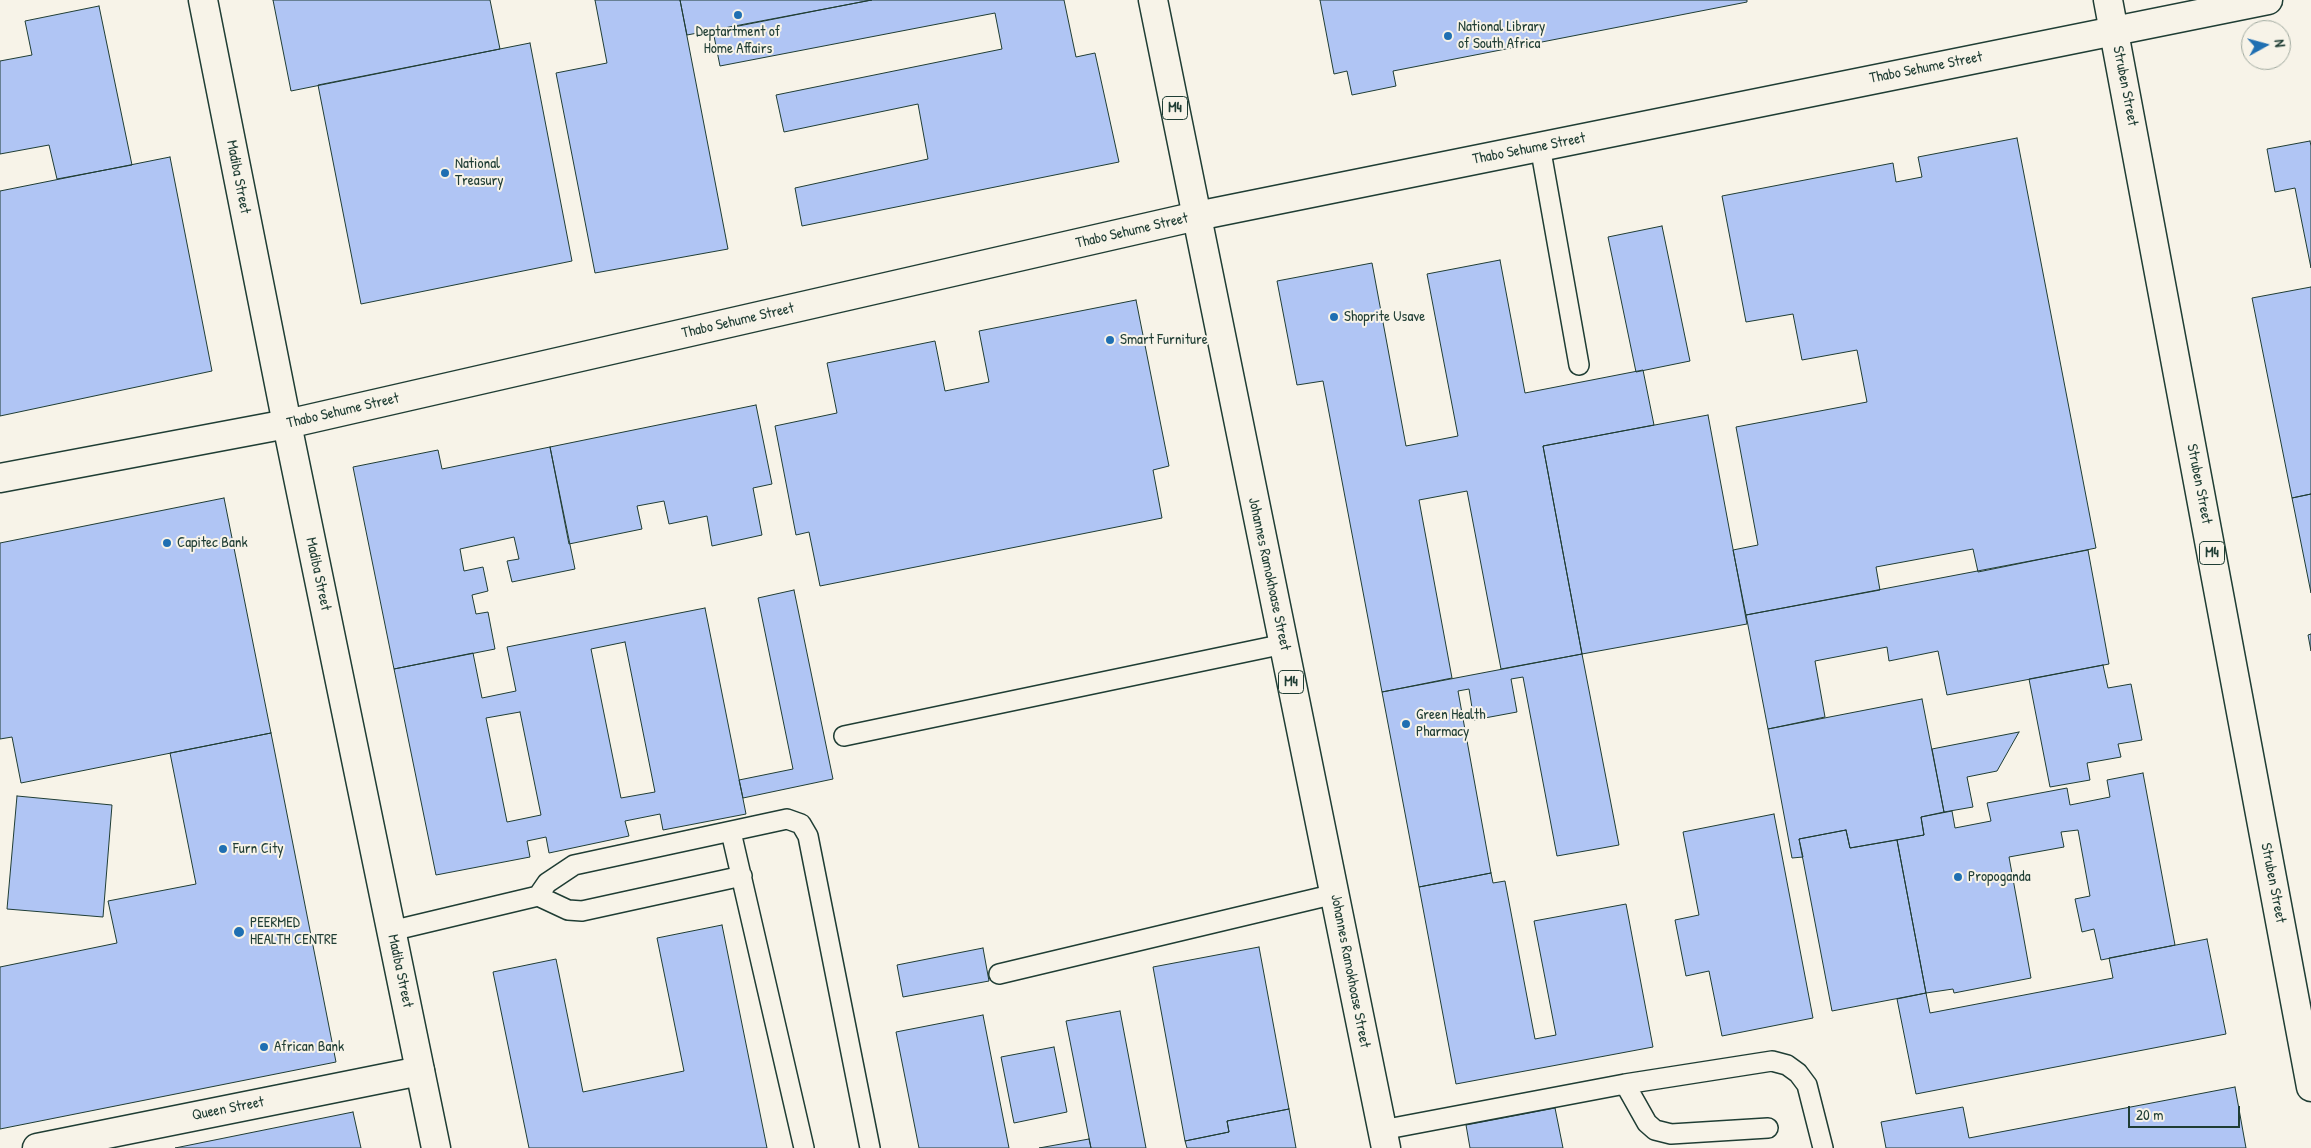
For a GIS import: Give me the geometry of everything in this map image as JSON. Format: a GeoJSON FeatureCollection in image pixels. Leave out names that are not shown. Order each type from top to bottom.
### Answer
{"type":"FeatureCollection","features":[{"type":"Feature","properties":{"kind":"main road","name":"Madiba Street"},"geometry":{"type":"LineString","coordinates":[[203,0],[287,424],[436,1148]]}},
{"type":"Feature","properties":{"kind":"main road","name":"Johannes Ramokhoase Street"},"geometry":{"type":"LineString","coordinates":[[1153,0],[1384,1139]]}},
{"type":"Feature","properties":{"kind":"main road","name":"Struben Street"},"geometry":{"type":"LineString","coordinates":[[2108,0],[2311,1087]]}},
{"type":"Feature","properties":{"kind":"main road","name":"Thabo Sehume Street"},"geometry":{"type":"LineString","coordinates":[[0,478],[287,424],[1196,216],[2268,0]]}},
{"type":"Feature","properties":{"kind":"main road","name":"Queen Street"},"geometry":{"type":"LineString","coordinates":[[37,1148],[420,1071]]}},
{"type":"Feature","properties":{"kind":"lane"},"geometry":{"type":"LineString","coordinates":[[1540,146],[1579,364]]}},
{"type":"Feature","properties":{"kind":"lane"},"geometry":{"type":"LineString","coordinates":[[844,736],[1284,644]]}},
{"type":"Feature","properties":{"kind":"lane"},"geometry":{"type":"LineString","coordinates":[[391,931],[538,896],[548,884],[574,865],[787,819],[801,824],[808,836],[870,1148]]}},
{"type":"Feature","properties":{"kind":"lane"},"geometry":{"type":"LineString","coordinates":[[731,832],[804,1148]]}},
{"type":"Feature","properties":{"kind":"lane"},"geometry":{"type":"LineString","coordinates":[[538,896],[568,910],[582,911],[742,876]]}},
{"type":"Feature","properties":{"kind":"lane"},"geometry":{"type":"LineString","coordinates":[[999,974],[1334,894]]}},
{"type":"Feature","properties":{"kind":"lane"},"geometry":{"type":"LineString","coordinates":[[1384,1139],[1625,1084],[1772,1061],[1788,1065],[1798,1073],[1807,1085],[1823,1148]]}},
{"type":"Feature","properties":{"kind":"lane"},"geometry":{"type":"LineString","coordinates":[[1625,1084],[1647,1122],[1655,1130],[1671,1134],[1768,1128]]}},
{"type":"Feature","properties":{"kind":"building"},"geometry":{"type":"Polygon","coordinates":[[[273,0],[490,0],[500,49],[291,91],[273,0]]]}},
{"type":"Feature","properties":{"kind":"building"},"geometry":{"type":"Polygon","coordinates":[[[595,0],[680,0],[728,249],[595,273],[556,73],[607,63],[595,0]]]}},
{"type":"Feature","properties":{"kind":"building","name":"Deptartment of Home Affairs"},"geometry":{"type":"Polygon","coordinates":[[[680,0],[872,0],[687,35],[680,0]]]}},
{"type":"Feature","properties":{"kind":"building"},"geometry":{"type":"Polygon","coordinates":[[[871,0],[1064,0],[1076,57],[1095,53],[1119,162],[802,226],[795,188],[928,159],[918,104],[784,132],[776,95],[1002,49],[995,13],[720,66],[713,31],[871,0]]]}},
{"type":"Feature","properties":{"kind":"building","name":"National Library of South Africa"},"geometry":{"type":"Polygon","coordinates":[[[1320,0],[1747,0],[1747,2],[1393,71],[1396,86],[1352,95],[1347,71],[1334,74],[1320,0]]]}},
{"type":"Feature","properties":{"kind":"building"},"geometry":{"type":"Polygon","coordinates":[[[99,6],[132,165],[57,179],[49,145],[0,154],[0,61],[32,55],[25,21],[99,6]]]}},
{"type":"Feature","properties":{"kind":"building","name":"National Treasury"},"geometry":{"type":"Polygon","coordinates":[[[530,43],[572,261],[361,304],[318,85],[530,43]]]}},
{"type":"Feature","properties":{"kind":"building"},"geometry":{"type":"Polygon","coordinates":[[[2017,138],[2096,548],[1978,572],[1973,549],[1876,567],[1880,590],[1746,615],[1733,550],[1758,545],[1736,427],[1867,402],[1857,350],[1802,360],[1793,314],[1746,322],[1722,196],[1893,163],[1896,182],[1922,177],[1918,157],[2017,138]]]}},
{"type":"Feature","properties":{"kind":"building"},"geometry":{"type":"Polygon","coordinates":[[[2310,141],[2311,268],[2295,188],[2275,192],[2267,149],[2310,141]]]}},
{"type":"Feature","properties":{"kind":"building"},"geometry":{"type":"Polygon","coordinates":[[[170,157],[212,371],[0,416],[0,191],[170,157]]]}},
{"type":"Feature","properties":{"kind":"building"},"geometry":{"type":"Polygon","coordinates":[[[1662,226],[1690,361],[1636,372],[1608,237],[1662,226]]]}},
{"type":"Feature","properties":{"kind":"building"},"geometry":{"type":"Polygon","coordinates":[[[1500,260],[1525,393],[1643,370],[1654,425],[1543,446],[1582,654],[1501,669],[1467,491],[1419,500],[1452,678],[1382,692],[1323,381],[1297,385],[1277,281],[1372,263],[1406,446],[1458,436],[1427,274],[1500,260]]]}},
{"type":"Feature","properties":{"kind":"building"},"geometry":{"type":"Polygon","coordinates":[[[2311,287],[2311,494],[2292,498],[2252,298],[2311,287]]]}},
{"type":"Feature","properties":{"kind":"building"},"geometry":{"type":"Polygon","coordinates":[[[1136,300],[1169,466],[1153,470],[1162,518],[820,586],[809,532],[796,535],[775,426],[837,413],[827,363],[935,341],[945,391],[989,382],[979,331],[1136,300]]]}},
{"type":"Feature","properties":{"kind":"building"},"geometry":{"type":"Polygon","coordinates":[[[756,405],[772,484],[753,488],[762,535],[712,546],[707,516],[669,524],[664,501],[637,506],[642,529],[569,544],[550,447],[756,405]]]}},
{"type":"Feature","properties":{"kind":"building"},"geometry":{"type":"Polygon","coordinates":[[[1708,415],[1747,624],[1582,654],[1543,446],[1708,415]]]}},
{"type":"Feature","properties":{"kind":"building"},"geometry":{"type":"Polygon","coordinates":[[[550,447],[575,569],[512,582],[507,561],[519,559],[514,537],[460,549],[464,571],[483,567],[488,591],[472,595],[476,614],[488,612],[495,649],[394,669],[353,467],[438,450],[442,469],[550,447]]]}},
{"type":"Feature","properties":{"kind":"building"},"geometry":{"type":"Polygon","coordinates":[[[2311,494],[2311,593],[2292,498],[2311,494]]]}},
{"type":"Feature","properties":{"kind":"building"},"geometry":{"type":"Polygon","coordinates":[[[224,498],[271,733],[21,783],[12,737],[0,739],[0,543],[224,498]]]}},
{"type":"Feature","properties":{"kind":"building"},"geometry":{"type":"Polygon","coordinates":[[[2088,550],[2109,664],[1947,695],[1938,651],[1889,661],[1887,647],[1815,661],[1825,717],[1768,729],[1746,615],[2088,550]]]}},
{"type":"Feature","properties":{"kind":"building"},"geometry":{"type":"Polygon","coordinates":[[[794,590],[833,779],[743,798],[739,780],[793,769],[758,598],[794,590]]]}},
{"type":"Feature","properties":{"kind":"building"},"geometry":{"type":"Polygon","coordinates":[[[705,608],[746,814],[663,830],[660,814],[625,821],[629,836],[549,853],[546,837],[527,841],[530,857],[436,875],[394,669],[473,653],[482,698],[516,691],[507,647],[705,608]],[[625,642],[591,649],[621,798],[655,792],[625,642]],[[520,712],[486,718],[507,822],[541,815],[520,712]]]}},
{"type":"Feature","properties":{"kind":"building"},"geometry":{"type":"Polygon","coordinates":[[[2311,634],[2311,651],[2308,635],[2311,634]]]}},
{"type":"Feature","properties":{"kind":"building"},"geometry":{"type":"Polygon","coordinates":[[[1582,654],[1619,845],[1557,856],[1523,677],[1511,679],[1517,712],[1474,720],[1469,689],[1458,691],[1491,873],[1419,887],[1382,692],[1582,654]]]}},
{"type":"Feature","properties":{"kind":"building"},"geometry":{"type":"Polygon","coordinates":[[[2103,665],[2108,688],[2131,684],[2142,740],[2118,744],[2121,757],[2087,763],[2090,780],[2050,787],[2029,679],[2103,665]]]}},
{"type":"Feature","properties":{"kind":"building"},"geometry":{"type":"Polygon","coordinates":[[[1922,699],[1944,812],[1921,817],[1924,835],[1850,848],[1846,830],[1799,839],[1803,857],[1792,858],[1768,729],[1922,699]]]}},
{"type":"Feature","properties":{"kind":"building"},"geometry":{"type":"Polygon","coordinates":[[[2019,732],[1997,771],[1967,777],[1973,807],[1944,812],[1932,749],[2019,732]]]}},
{"type":"Feature","properties":{"kind":"building"},"geometry":{"type":"Polygon","coordinates":[[[271,733],[336,1062],[0,1129],[0,967],[117,943],[108,901],[196,884],[170,753],[271,733]]]}},
{"type":"Feature","properties":{"kind":"building","name":"Propoganda"},"geometry":{"type":"Polygon","coordinates":[[[2143,773],[2175,945],[2101,960],[2094,929],[2082,932],[2075,899],[2090,896],[2078,830],[2061,832],[2064,847],[2009,857],[2031,978],[1954,993],[1953,989],[1926,993],[1897,840],[1924,835],[1921,817],[1952,811],[1955,828],[1991,821],[1987,803],[2067,788],[2070,805],[2110,797],[2107,780],[2143,773]]]}},
{"type":"Feature","properties":{"kind":"building"},"geometry":{"type":"Polygon","coordinates":[[[17,796],[112,805],[103,917],[7,909],[17,796]]]}},
{"type":"Feature","properties":{"kind":"building"},"geometry":{"type":"Polygon","coordinates":[[[1774,814],[1813,1018],[1722,1036],[1709,971],[1686,976],[1675,920],[1699,915],[1683,832],[1774,814]]]}},
{"type":"Feature","properties":{"kind":"building"},"geometry":{"type":"Polygon","coordinates":[[[1846,830],[1850,848],[1897,840],[1926,993],[1832,1011],[1799,839],[1846,830]]]}},
{"type":"Feature","properties":{"kind":"building"},"geometry":{"type":"Polygon","coordinates":[[[1491,873],[1493,883],[1505,881],[1535,1039],[1556,1035],[1534,921],[1626,904],[1653,1047],[1456,1084],[1419,887],[1491,873]]]}},
{"type":"Feature","properties":{"kind":"building"},"geometry":{"type":"Polygon","coordinates":[[[722,925],[767,1148],[529,1148],[493,972],[556,959],[583,1092],[684,1071],[657,938],[722,925]]]}},
{"type":"Feature","properties":{"kind":"building"},"geometry":{"type":"Polygon","coordinates":[[[2207,939],[2226,1034],[1916,1094],[1897,999],[1926,993],[1930,1013],[2113,978],[2109,958],[2207,939]]]}},
{"type":"Feature","properties":{"kind":"building"},"geometry":{"type":"Polygon","coordinates":[[[1259,947],[1289,1109],[1227,1121],[1229,1132],[1185,1141],[1153,967],[1259,947]]]}},
{"type":"Feature","properties":{"kind":"building"},"geometry":{"type":"Polygon","coordinates":[[[983,948],[989,981],[903,997],[897,965],[983,948]]]}},
{"type":"Feature","properties":{"kind":"building"},"geometry":{"type":"Polygon","coordinates":[[[1120,1011],[1146,1148],[1091,1148],[1066,1021],[1120,1011]]]}},
{"type":"Feature","properties":{"kind":"building"},"geometry":{"type":"Polygon","coordinates":[[[983,1015],[1009,1148],[919,1148],[896,1032],[983,1015]]]}},
{"type":"Feature","properties":{"kind":"building"},"geometry":{"type":"Polygon","coordinates":[[[1054,1047],[1067,1112],[1014,1123],[1001,1057],[1054,1047]]]}},
{"type":"Feature","properties":{"kind":"building"},"geometry":{"type":"Polygon","coordinates":[[[2235,1087],[2246,1148],[1886,1148],[1881,1122],[1963,1107],[1969,1138],[2235,1087]]]}},
{"type":"Feature","properties":{"kind":"building"},"geometry":{"type":"Polygon","coordinates":[[[1555,1108],[1563,1148],[1470,1148],[1466,1125],[1555,1108]]]}},
{"type":"Feature","properties":{"kind":"building"},"geometry":{"type":"Polygon","coordinates":[[[1289,1109],[1296,1148],[1187,1148],[1185,1141],[1229,1132],[1227,1121],[1289,1109]]]}},
{"type":"Feature","properties":{"kind":"building"},"geometry":{"type":"Polygon","coordinates":[[[353,1112],[361,1148],[175,1148],[353,1112]]]}},
{"type":"Feature","properties":{"kind":"building"},"geometry":{"type":"Polygon","coordinates":[[[1089,1139],[1091,1148],[1039,1148],[1089,1139]]]}},
{"type":"Feature","properties":{"kind":"place","name":"Deptartment of Home Affairs"},"geometry":{"type":"Point","coordinates":[738,15]}},
{"type":"Feature","properties":{"kind":"place","name":"National Library of South Africa"},"geometry":{"type":"Point","coordinates":[1448,36]}},
{"type":"Feature","properties":{"kind":"place","name":"National Treasury"},"geometry":{"type":"Point","coordinates":[445,173]}},
{"type":"Feature","properties":{"kind":"place","name":"Shoprite Usave"},"geometry":{"type":"Point","coordinates":[1334,317]}},
{"type":"Feature","properties":{"kind":"place","name":"Smart Furniture"},"geometry":{"type":"Point","coordinates":[1110,340]}},
{"type":"Feature","properties":{"kind":"place","name":"Capitec Bank"},"geometry":{"type":"Point","coordinates":[167,543]}},
{"type":"Feature","properties":{"kind":"place","name":"Green Health Pharmacy"},"geometry":{"type":"Point","coordinates":[1406,724]}},
{"type":"Feature","properties":{"kind":"place","name":"Furn City"},"geometry":{"type":"Point","coordinates":[223,849]}},
{"type":"Feature","properties":{"kind":"place","name":"Propoganda"},"geometry":{"type":"Point","coordinates":[1958,877]}},
{"type":"Feature","properties":{"kind":"place","name":"PEERMED HEALTH CENTRE"},"geometry":{"type":"Point","coordinates":[239,932]}},
{"type":"Feature","properties":{"kind":"place","name":"African Bank"},"geometry":{"type":"Point","coordinates":[264,1047]}}]}
